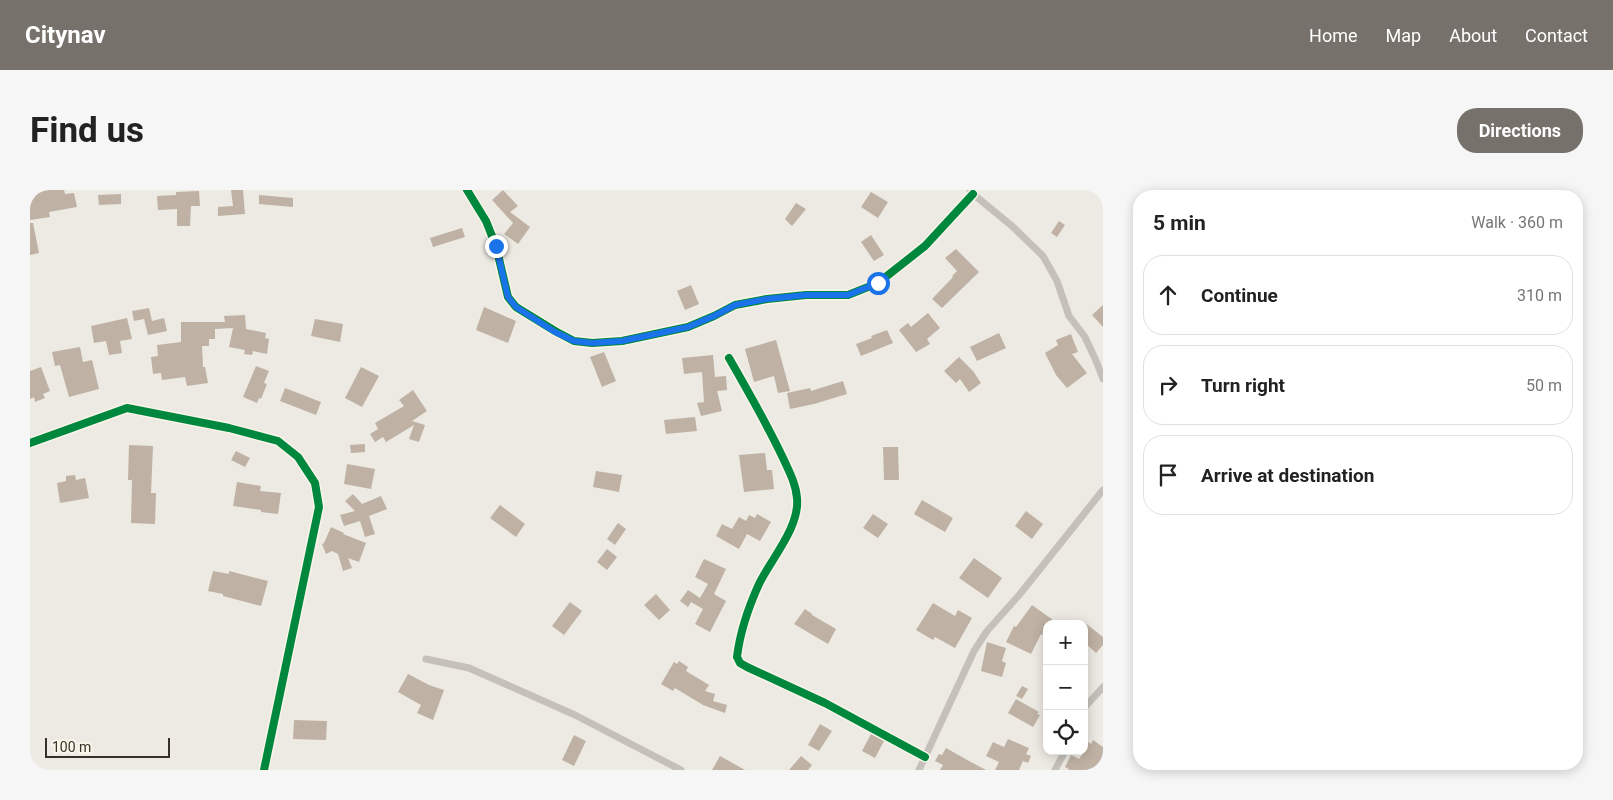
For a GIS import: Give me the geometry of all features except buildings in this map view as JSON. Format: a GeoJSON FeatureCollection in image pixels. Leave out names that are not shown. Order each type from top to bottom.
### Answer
{"type":"FeatureCollection","features":[{"type":"Feature","properties":{"kind":"street"},"geometry":{"type":"LineString","coordinates":[[466,190],[486,221],[496,246],[508,297],[516,307],[555,332],[574,341],[592,343],[622,341],[688,327],[735,305],[806,295],[848,295],[878,283],[925,246],[972,192],[1012,226],[1043,256],[1057,281],[1069,316],[1085,338],[1103,379]]}},
{"type":"Feature","properties":{"kind":"street"},"geometry":{"type":"LineString","coordinates":[[729,358],[772,435],[792,477],[797,498],[795,515],[784,541],[760,583],[747,614],[737,657],[740,663],[747,667],[825,702],[925,757]]}},
{"type":"Feature","properties":{"kind":"street"},"geometry":{"type":"LineString","coordinates":[[30,443],[127,408],[253,433],[278,441],[298,458],[316,483],[319,507],[264,770]]}},
{"type":"Feature","properties":{"kind":"street"},"geometry":{"type":"LineString","coordinates":[[919,770],[974,651],[987,631],[1020,594],[1103,490]]}},
{"type":"Feature","properties":{"kind":"street"},"geometry":{"type":"LineString","coordinates":[[426,659],[469,668],[575,715],[682,770]]}},
{"type":"Feature","properties":{"kind":"street"},"geometry":{"type":"LineString","coordinates":[[1088,704],[1103,687]]}},
{"type":"Feature","properties":{"kind":"street"},"geometry":{"type":"LineString","coordinates":[[1055,770],[1063,755]]}},
{"type":"Feature","properties":{"kind":"cycle path"},"geometry":{"type":"LineString","coordinates":[[467,190],[486,221],[496,246],[508,297],[516,307],[574,341],[592,343],[622,341],[688,327],[735,305],[806,295],[848,295],[878,283],[925,246],[973,194]]}},
{"type":"Feature","properties":{"kind":"cycle path"},"geometry":{"type":"LineString","coordinates":[[729,358],[777,445],[792,478],[797,498],[794,520],[784,542],[764,574],[752,601],[737,657],[740,663],[747,667],[825,703],[925,757]]}},
{"type":"Feature","properties":{"kind":"cycle path"},"geometry":{"type":"LineString","coordinates":[[30,443],[127,408],[229,428],[278,441],[298,457],[315,483],[319,507],[264,770]]}},
{"type":"Feature","properties":{"kind":"route"},"geometry":{"type":"LineString","coordinates":[[496,246],[508,297],[516,307],[555,332],[574,341],[592,343],[622,341],[688,327],[735,305],[806,295],[848,295],[878,283]]}}]}
